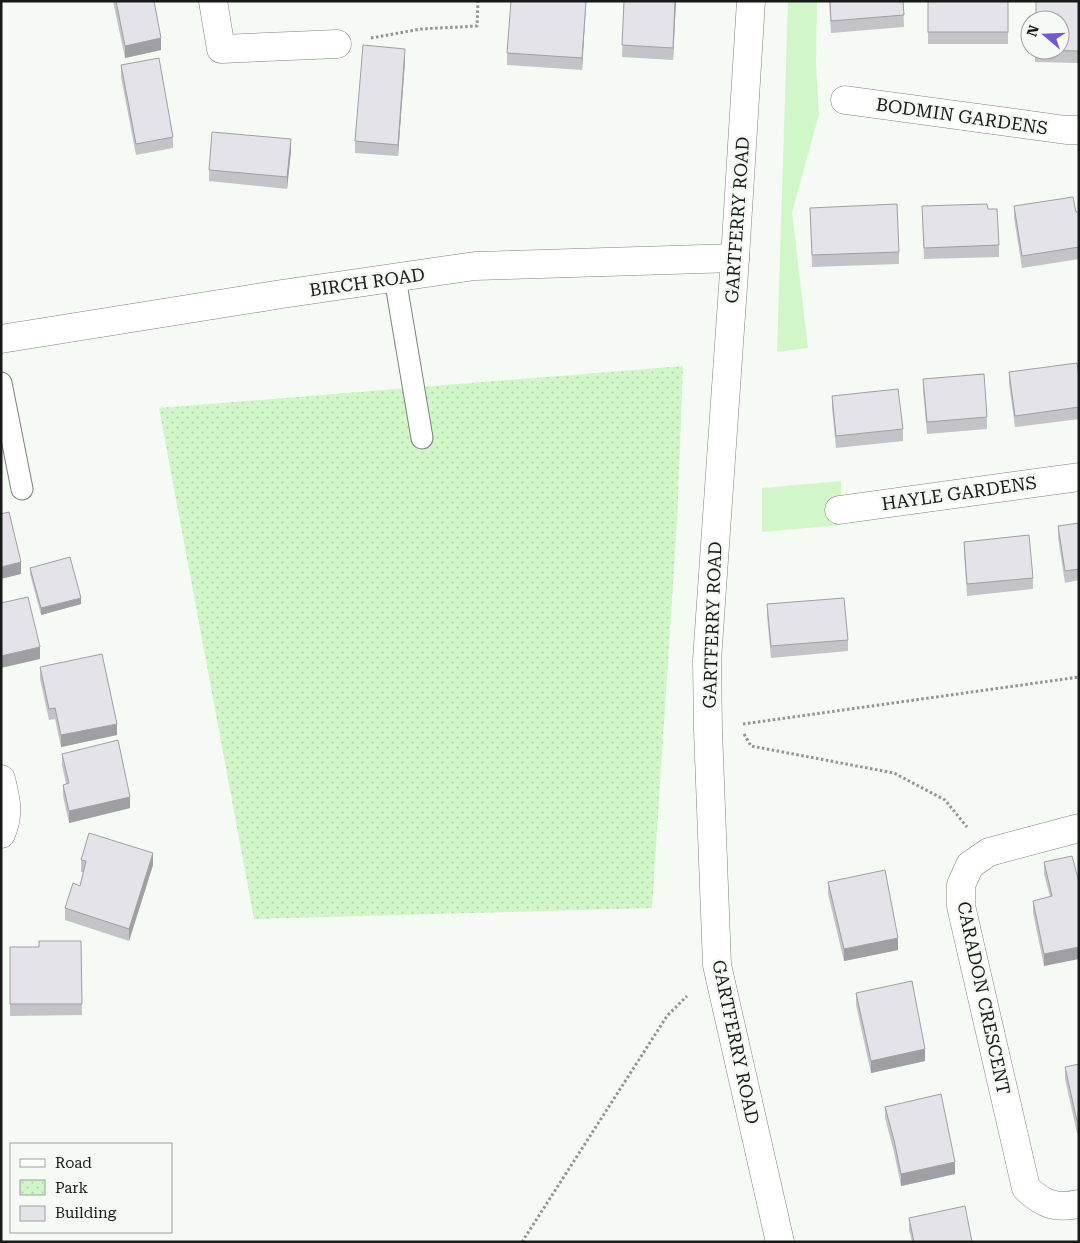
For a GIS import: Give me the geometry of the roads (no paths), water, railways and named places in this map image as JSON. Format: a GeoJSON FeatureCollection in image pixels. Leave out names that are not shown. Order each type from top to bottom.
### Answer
{"type":"FeatureCollection","features":[{"type":"Feature","properties":{"kind":"street"},"geometry":{"type":"LineString","coordinates":[[213,1],[221,50],[336,44]]}},
{"type":"Feature","properties":{"kind":"street","name":"GARTFERRY ROAD"},"geometry":{"type":"LineString","coordinates":[[751,1],[707,660],[708,730],[717,965],[780,1242]]}},
{"type":"Feature","properties":{"kind":"street","name":"BODMIN GARDENS"},"geometry":{"type":"LineString","coordinates":[[845,100],[1066,130],[1079,130]]}},
{"type":"Feature","properties":{"kind":"street","name":"BIRCH ROAD"},"geometry":{"type":"LineString","coordinates":[[1,339],[476,266],[735,258]]}},
{"type":"Feature","properties":{"kind":"street","name":"HAYLE GARDENS"},"geometry":{"type":"LineString","coordinates":[[839,510],[1079,477]]}},
{"type":"Feature","properties":{"kind":"street"},"geometry":{"type":"LineString","coordinates":[[1,779],[7,810],[5,825],[1,834]]}},
{"type":"Feature","properties":{"kind":"street","name":"CARADON CRESCENT"},"geometry":{"type":"LineString","coordinates":[[1079,828],[988,852],[970,865],[961,885],[962,906],[1026,1188],[1037,1199],[1054,1206],[1079,1204]]}},
{"type":"Feature","properties":{"kind":"lane"},"geometry":{"type":"LineString","coordinates":[[395,278],[422,438]]}},
{"type":"Feature","properties":{"kind":"lane"},"geometry":{"type":"LineString","coordinates":[[1,383],[22,489]]}}]}
